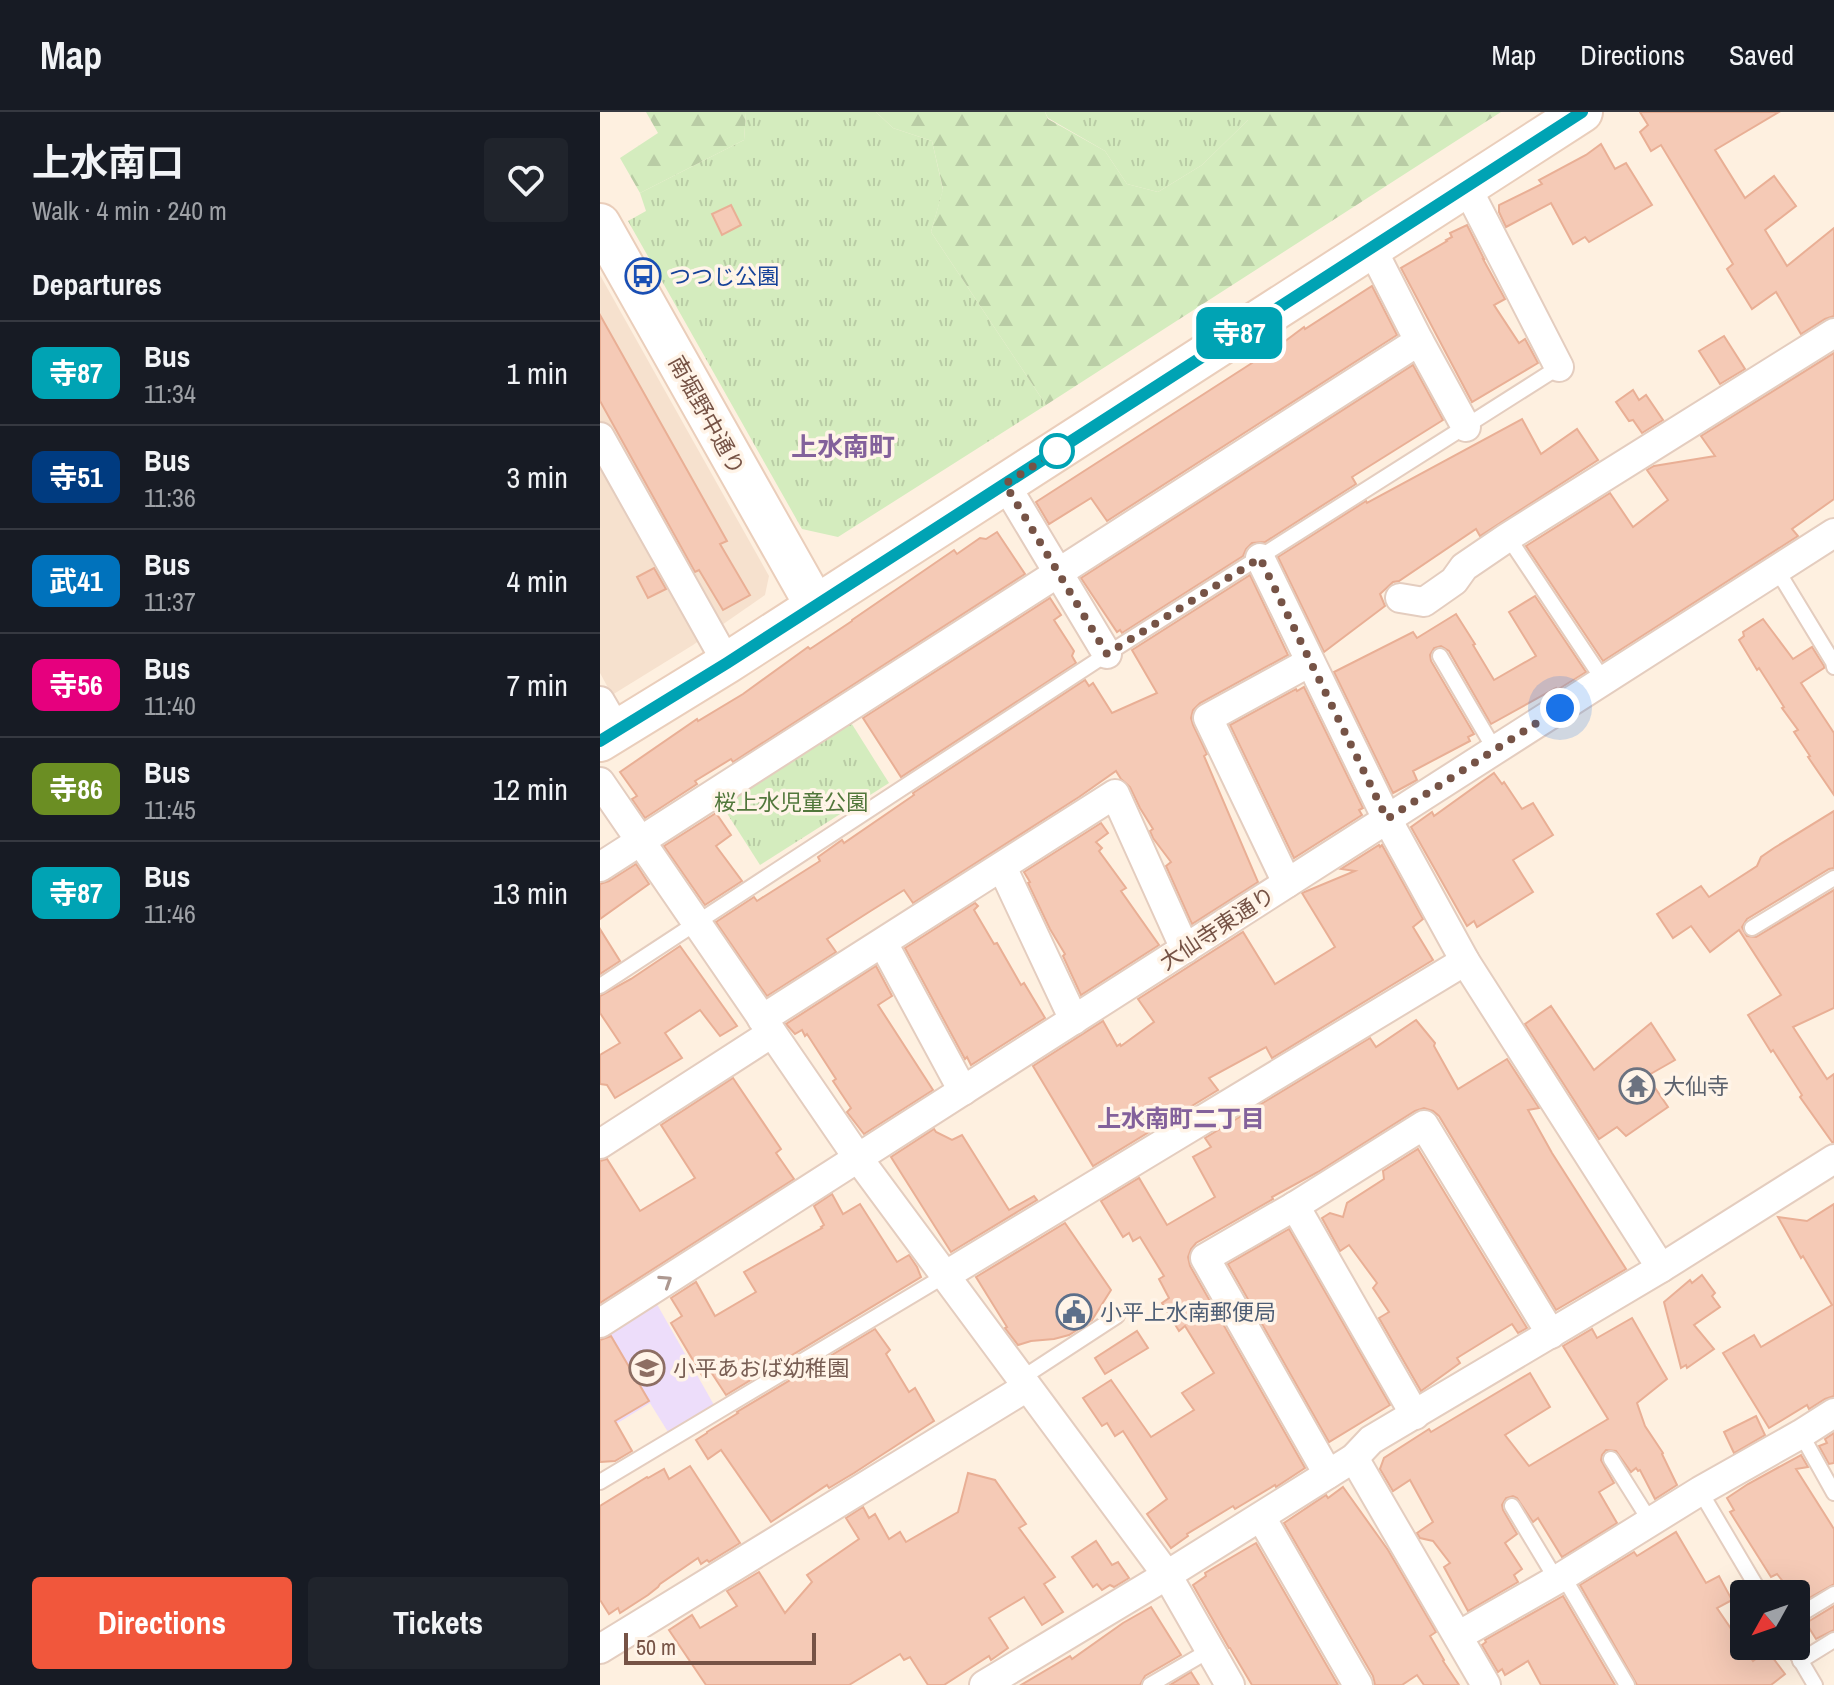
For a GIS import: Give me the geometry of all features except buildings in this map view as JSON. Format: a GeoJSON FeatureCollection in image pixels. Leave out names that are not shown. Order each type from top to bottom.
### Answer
{"type":"FeatureCollection","features":[{"type":"Feature","properties":{"kind":"main road"},"geometry":{"type":"LineString","coordinates":[[606,724],[727,663],[1582,112]]}},
{"type":"Feature","properties":{"kind":"main road","name":"南堀野中通り"},"geometry":{"type":"LineString","coordinates":[[600,224],[815,605]]}},
{"type":"Feature","properties":{"kind":"street"},"geometry":{"type":"LineString","coordinates":[[1466,186],[1559,367]]}},
{"type":"Feature","properties":{"kind":"street"},"geometry":{"type":"LineString","coordinates":[[1371,247],[1466,427]]}},
{"type":"Feature","properties":{"kind":"street"},"geometry":{"type":"LineString","coordinates":[[1400,598],[1424,602],[1454,581],[1464,567],[1508,537],[1834,333]]}},
{"type":"Feature","properties":{"kind":"street"},"geometry":{"type":"LineString","coordinates":[[600,867],[1419,341]]}},
{"type":"Feature","properties":{"kind":"street"},"geometry":{"type":"LineString","coordinates":[[600,437],[727,663]]}},
{"type":"Feature","properties":{"kind":"street"},"geometry":{"type":"LineString","coordinates":[[1005,484],[1107,654]]}},
{"type":"Feature","properties":{"kind":"street","name":"大仙寺東通り"},"geometry":{"type":"LineString","coordinates":[[600,1323],[1834,533]]}},
{"type":"Feature","properties":{"kind":"street"},"geometry":{"type":"LineString","coordinates":[[1260,558],[1387,819],[1465,961],[1661,1268]]}},
{"type":"Feature","properties":{"kind":"street"},"geometry":{"type":"LineString","coordinates":[[1287,883],[1208,718],[1310,662]]}},
{"type":"Feature","properties":{"kind":"street"},"geometry":{"type":"LineString","coordinates":[[600,782],[858,1158],[1167,1575],[1230,1685]]}},
{"type":"Feature","properties":{"kind":"street"},"geometry":{"type":"LineString","coordinates":[[600,1144],[883,943],[1115,794],[1185,949]]}},
{"type":"Feature","properties":{"kind":"street"},"geometry":{"type":"LineString","coordinates":[[1002,867],[1074,1020]]}},
{"type":"Feature","properties":{"kind":"street"},"geometry":{"type":"LineString","coordinates":[[883,943],[963,1091]]}},
{"type":"Feature","properties":{"kind":"street"},"geometry":{"type":"LineString","coordinates":[[946,1275],[1465,961]]}},
{"type":"Feature","properties":{"kind":"street"},"geometry":{"type":"LineString","coordinates":[[1328,1474],[1205,1258],[1424,1125],[1551,1334]]}},
{"type":"Feature","properties":{"kind":"street"},"geometry":{"type":"LineString","coordinates":[[984,1685],[1261,1517],[1354,1458],[1371,1440],[1661,1268],[1834,1159]]}},
{"type":"Feature","properties":{"kind":"street"},"geometry":{"type":"LineString","coordinates":[[1295,1206],[1415,1415]]}},
{"type":"Feature","properties":{"kind":"street"},"geometry":{"type":"LineString","coordinates":[[600,1649],[1025,1382]]}},
{"type":"Feature","properties":{"kind":"street"},"geometry":{"type":"LineString","coordinates":[[1458,1636],[1834,1413]]}},
{"type":"Feature","properties":{"kind":"street"},"geometry":{"type":"LineString","coordinates":[[1354,1458],[1486,1685]]}},
{"type":"Feature","properties":{"kind":"street"},"geometry":{"type":"LineString","coordinates":[[1261,1517],[1358,1685]]}},
{"type":"Feature","properties":{"kind":"lane"},"geometry":{"type":"LineString","coordinates":[[600,986],[1107,654],[1559,367]]}},
{"type":"Feature","properties":{"kind":"lane"},"geometry":{"type":"LineString","coordinates":[[1508,537],[1604,681]]}},
{"type":"Feature","properties":{"kind":"lane"},"geometry":{"type":"LineString","coordinates":[[1777,570],[1834,663]]}},
{"type":"Feature","properties":{"kind":"lane"},"geometry":{"type":"LineString","coordinates":[[1440,656],[1495,750]]}},
{"type":"Feature","properties":{"kind":"lane"},"geometry":{"type":"LineString","coordinates":[[1752,928],[1834,878]]}},
{"type":"Feature","properties":{"kind":"lane"},"geometry":{"type":"LineString","coordinates":[[600,1482],[946,1275]]}},
{"type":"Feature","properties":{"kind":"lane"},"geometry":{"type":"LineString","coordinates":[[1025,1382],[1117,1316]]}},
{"type":"Feature","properties":{"kind":"lane"},"geometry":{"type":"LineString","coordinates":[[1801,1434],[1834,1493]]}},
{"type":"Feature","properties":{"kind":"lane"},"geometry":{"type":"LineString","coordinates":[[1611,1459],[1650,1521]]}},
{"type":"Feature","properties":{"kind":"lane"},"geometry":{"type":"LineString","coordinates":[[1700,1491],[1753,1580]]}},
{"type":"Feature","properties":{"kind":"lane"},"geometry":{"type":"LineString","coordinates":[[1512,1506],[1627,1685]]}},
{"type":"Feature","properties":{"kind":"lane"},"geometry":{"type":"LineString","coordinates":[[1810,1609],[1834,1594]]}},
{"type":"Feature","properties":{"kind":"lane"},"geometry":{"type":"LineString","coordinates":[[1795,1685],[1812,1681],[1800,1661],[1834,1640]]}},
{"type":"Feature","properties":{"kind":"lane"},"geometry":{"type":"LineString","coordinates":[[1150,1685],[1210,1650]]}},
{"type":"Feature","properties":{"kind":"shaded area"},"geometry":{"type":"Polygon","coordinates":[[[600,275],[769,576],[765,595],[693,645],[612,695],[600,673],[600,275]]]}},
{"type":"Feature","properties":{"kind":"shaded area","name":"小平あおば幼稚園"},"geometry":{"type":"Polygon","coordinates":[[[654,1299],[714,1405],[668,1432],[650,1403],[600,1434],[600,1333],[654,1299]]]}},
{"type":"Feature","properties":{"kind":"green space"},"geometry":{"type":"Polygon","coordinates":[[[646,112],[746,112],[744,140],[640,193],[620,158],[658,133],[646,112]]]}},
{"type":"Feature","properties":{"kind":"green space"},"geometry":{"type":"Polygon","coordinates":[[[746,112],[876,112],[893,128],[932,141],[943,190],[931,232],[1046,405],[838,537],[802,529],[628,221],[646,211],[640,193],[744,140],[746,112]]]}},
{"type":"Feature","properties":{"kind":"green space"},"geometry":{"type":"Polygon","coordinates":[[[876,112],[1045,112],[1048,119],[1105,151],[1127,184],[1158,192],[1202,165],[1248,120],[1248,112],[1501,112],[1046,405],[931,232],[943,189],[932,141],[893,128],[876,112]]]}},
{"type":"Feature","properties":{"kind":"green space"},"geometry":{"type":"Polygon","coordinates":[[[1045,112],[1248,112],[1248,120],[1202,165],[1158,192],[1127,184],[1105,151],[1048,118],[1045,112]]]}},
{"type":"Feature","properties":{"kind":"green space","name":"桜上水児童公園"},"geometry":{"type":"Polygon","coordinates":[[[850,721],[889,783],[760,865],[721,804],[850,721]]]}},
{"type":"Feature","properties":{"kind":"bus line","name":"寺87"},"geometry":{"type":"LineString","coordinates":[[600,741],[727,663],[1582,112]]}},
{"type":"Feature","properties":{"kind":"place","name":"つつじ公園"},"geometry":{"type":"Point","coordinates":[643,276]}},
{"type":"Feature","properties":{"kind":"place","name":"大仙寺"},"geometry":{"type":"Point","coordinates":[1637,1086]}},
{"type":"Feature","properties":{"kind":"place","name":"小平上水南郵便局"},"geometry":{"type":"Point","coordinates":[1074,1312]}},
{"type":"Feature","properties":{"kind":"place","name":"小平あおば幼稚園"},"geometry":{"type":"Point","coordinates":[647,1368]}},
{"type":"Feature","properties":{"kind":"district","name":"上水南町"},"geometry":{"type":"Point","coordinates":[843,447]}},
{"type":"Feature","properties":{"kind":"district","name":"上水南町二丁目"},"geometry":{"type":"Point","coordinates":[1181,1119]}},
{"type":"Feature","properties":{"kind":"route"},"geometry":{"type":"LineString","coordinates":[[1057,451],[1005,484],[1107,654],[1260,558],[1387,819],[1560,708]]}}]}
